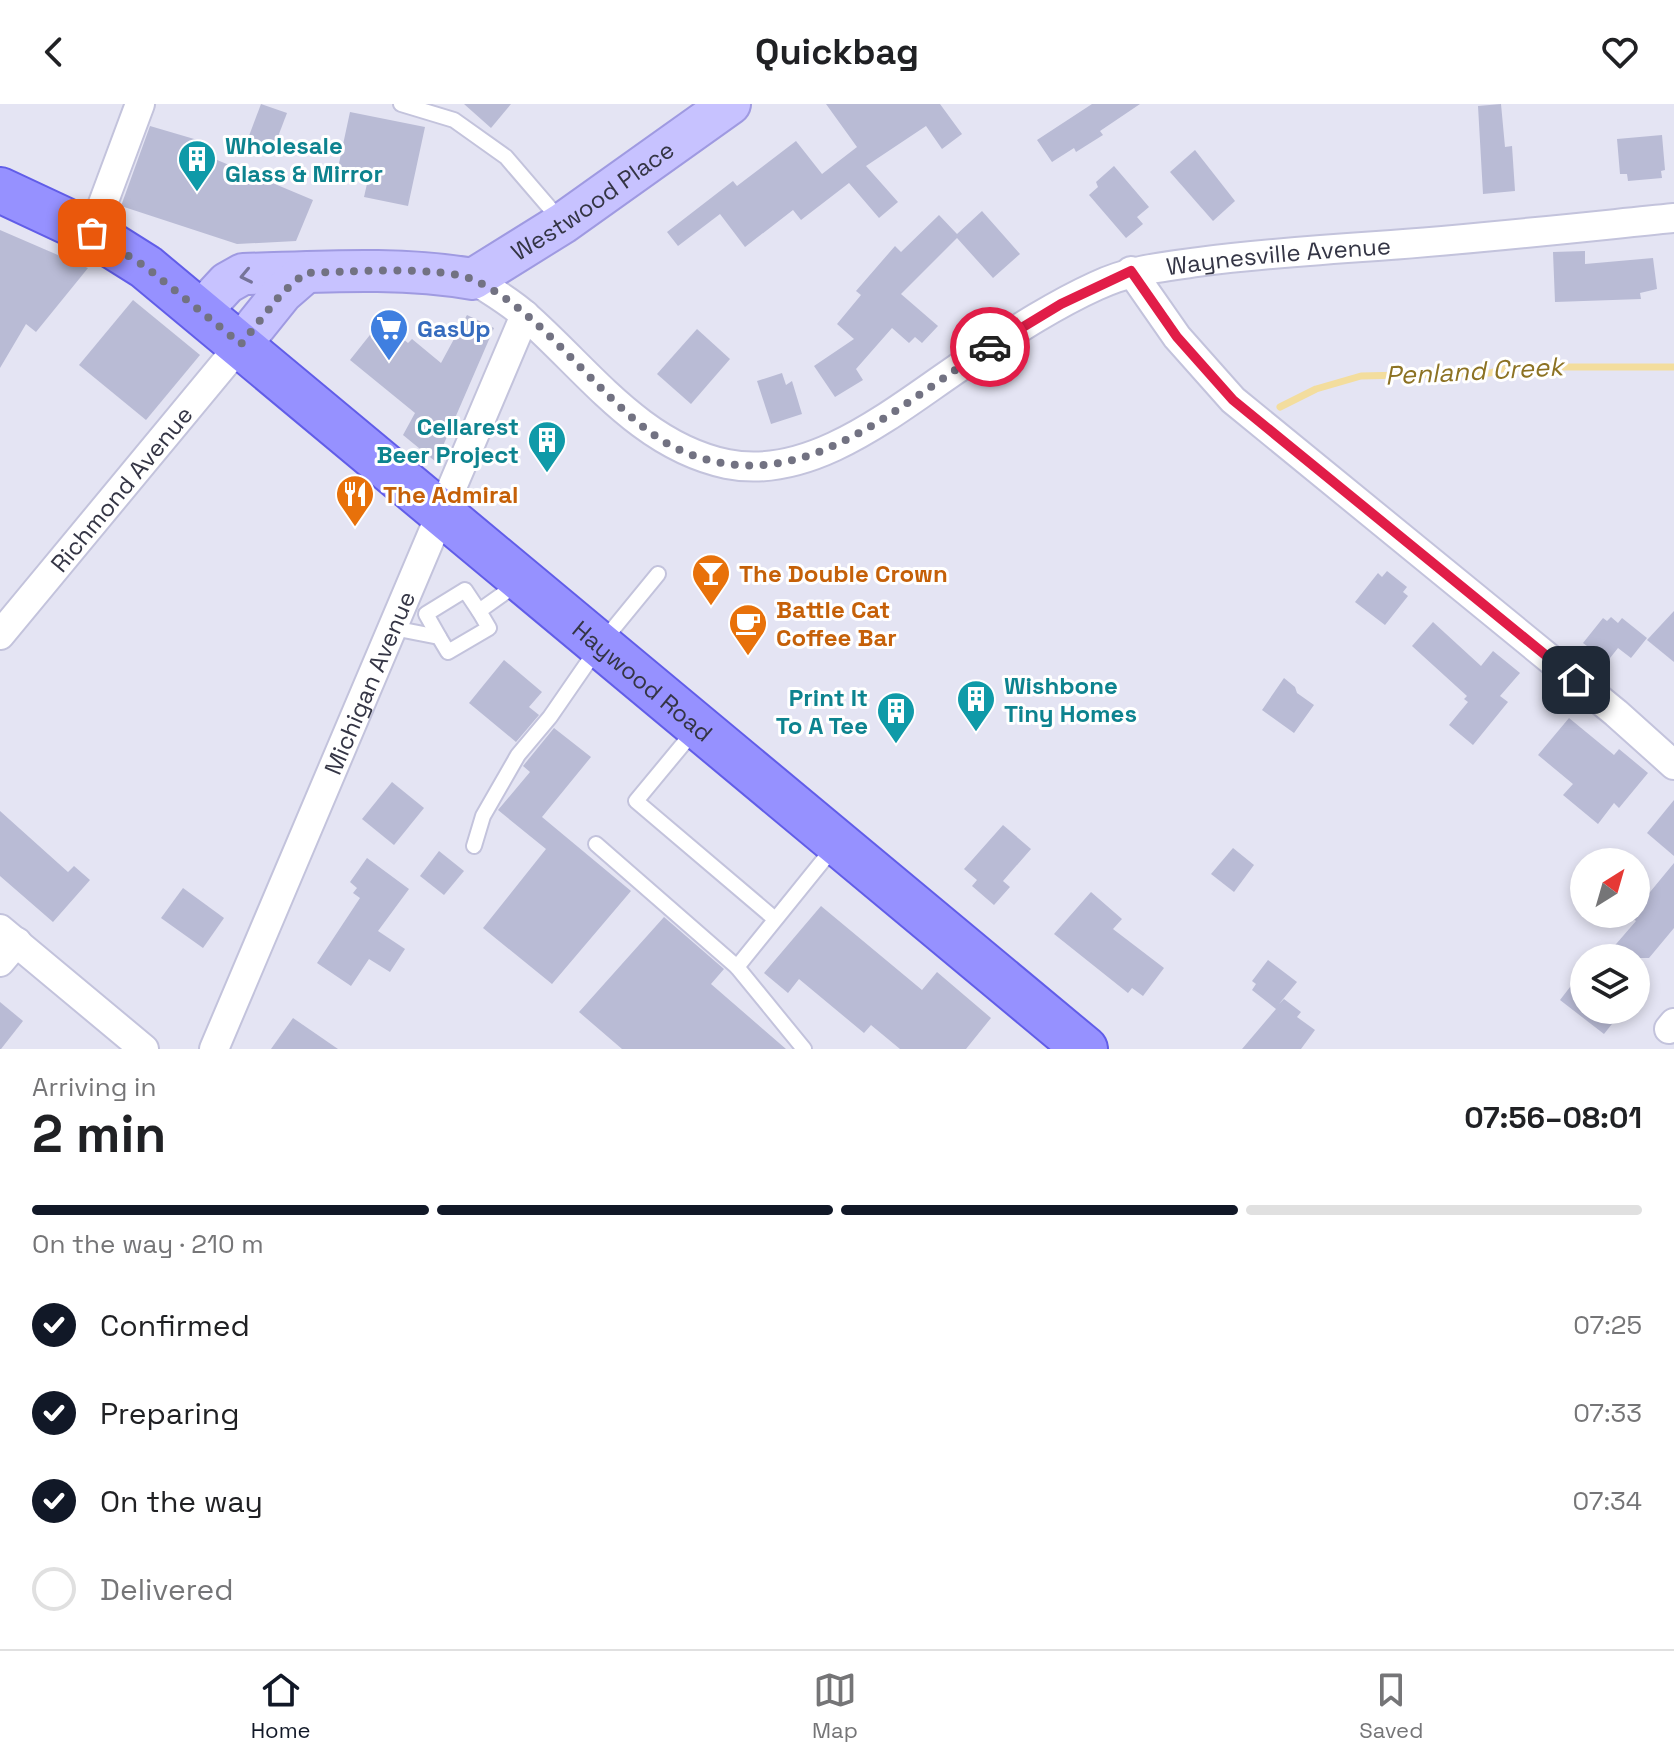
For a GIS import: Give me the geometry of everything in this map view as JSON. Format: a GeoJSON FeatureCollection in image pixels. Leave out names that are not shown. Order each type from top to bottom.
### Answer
{"type":"FeatureCollection","features":[{"type":"Feature","properties":{"kind":"main road","name":"Haywood Road"},"geometry":{"type":"LineString","coordinates":[[0,190],[92,233],[146,267],[1085,1049]]}},
{"type":"Feature","properties":{"kind":"street"},"geometry":{"type":"LineString","coordinates":[[92,233],[140,104]]}},
{"type":"Feature","properties":{"kind":"street","name":"Westwood Place"},"geometry":{"type":"LineString","coordinates":[[473,279],[563,223],[730,104]]}},
{"type":"Feature","properties":{"kind":"street","name":"Waynesville Avenue"},"geometry":{"type":"LineString","coordinates":[[473,279],[525,315],[625,411],[667,443],[730,465],[771,466],[816,455],[876,423],[1061,304],[1131,271],[1244,256],[1420,243],[1674,218]]}},
{"type":"Feature","properties":{"kind":"street"},"geometry":{"type":"LineString","coordinates":[[1131,271],[1177,337],[1233,400],[1616,713],[1674,765]]}},
{"type":"Feature","properties":{"kind":"street"},"geometry":{"type":"LineString","coordinates":[[241,344],[282,293],[305,273]]}},
{"type":"Feature","properties":{"kind":"street"},"geometry":{"type":"LineString","coordinates":[[201,311],[227,283],[243,274],[436,273],[473,279]]}},
{"type":"Feature","properties":{"kind":"street","name":"Michigan Avenue"},"geometry":{"type":"LineString","coordinates":[[214,1049],[525,315]]}},
{"type":"Feature","properties":{"kind":"street","name":"Richmond Avenue"},"geometry":{"type":"LineString","coordinates":[[0,635],[241,344]]}},
{"type":"Feature","properties":{"kind":"street"},"geometry":{"type":"LineString","coordinates":[[6,944],[144,1049]]}},
{"type":"Feature","properties":{"kind":"lane"},"geometry":{"type":"LineString","coordinates":[[401,104],[454,120],[506,157],[563,223]]}},
{"type":"Feature","properties":{"kind":"lane"},"geometry":{"type":"LineString","coordinates":[[474,846],[483,816],[518,755],[550,717],[599,646],[658,574]]}},
{"type":"Feature","properties":{"kind":"lane"},"geometry":{"type":"LineString","coordinates":[[479,611],[521,581]]}},
{"type":"Feature","properties":{"kind":"lane"},"geometry":{"type":"LineString","coordinates":[[465,590],[479,611],[489,628],[448,652],[426,614],[465,590]]}},
{"type":"Feature","properties":{"kind":"lane"},"geometry":{"type":"LineString","coordinates":[[393,628],[439,637]]}},
{"type":"Feature","properties":{"kind":"lane"},"geometry":{"type":"LineString","coordinates":[[697,727],[636,801],[775,919]]}},
{"type":"Feature","properties":{"kind":"lane"},"geometry":{"type":"LineString","coordinates":[[737,967],[837,843]]}},
{"type":"Feature","properties":{"kind":"lane"},"geometry":{"type":"LineString","coordinates":[[596,844],[737,967],[804,1049]]}},
{"type":"Feature","properties":{"kind":"building"},"geometry":{"type":"Polygon","coordinates":[[[261,104],[287,113],[271,155],[244,149],[261,104]]]}},
{"type":"Feature","properties":{"kind":"building"},"geometry":{"type":"Polygon","coordinates":[[[464,104],[511,104],[491,128],[464,104]]]}},
{"type":"Feature","properties":{"kind":"building"},"geometry":{"type":"Polygon","coordinates":[[[826,104],[940,104],[962,134],[942,149],[926,126],[866,166],[898,202],[879,218],[849,183],[801,220],[793,210],[745,247],[720,214],[678,246],[667,232],[733,181],[737,186],[796,141],[822,174],[857,147],[826,104]]]}},
{"type":"Feature","properties":{"kind":"building"},"geometry":{"type":"Polygon","coordinates":[[[1092,104],[1140,104],[1100,131],[1103,135],[1052,162],[1037,140],[1092,104]]]}},
{"type":"Feature","properties":{"kind":"building"},"geometry":{"type":"Polygon","coordinates":[[[1501,104],[1505,147],[1512,146],[1515,191],[1483,194],[1478,106],[1501,104]]]}},
{"type":"Feature","properties":{"kind":"building"},"geometry":{"type":"Polygon","coordinates":[[[350,112],[425,127],[408,206],[364,197],[369,175],[338,168],[350,112]]]}},
{"type":"Feature","properties":{"kind":"building"},"geometry":{"type":"Polygon","coordinates":[[[150,126],[201,141],[198,152],[313,200],[296,241],[237,244],[121,206],[150,126]]]}},
{"type":"Feature","properties":{"kind":"building"},"geometry":{"type":"Polygon","coordinates":[[[1662,135],[1665,170],[1661,171],[1662,178],[1628,181],[1627,174],[1620,174],[1617,139],[1662,135]]]}},
{"type":"Feature","properties":{"kind":"building"},"geometry":{"type":"Polygon","coordinates":[[[1195,150],[1235,201],[1213,221],[1170,172],[1195,150]]]}},
{"type":"Feature","properties":{"kind":"building"},"geometry":{"type":"Polygon","coordinates":[[[1114,166],[1149,207],[1137,217],[1143,224],[1126,238],[1089,195],[1098,187],[1096,182],[1114,166]]]}},
{"type":"Feature","properties":{"kind":"building"},"geometry":{"type":"Polygon","coordinates":[[[982,211],[1020,254],[993,278],[957,238],[901,294],[938,326],[922,343],[915,337],[909,343],[892,328],[856,369],[863,380],[835,397],[814,366],[854,339],[837,324],[861,295],[856,291],[895,246],[901,252],[939,215],[957,234],[982,211]]]}},
{"type":"Feature","properties":{"kind":"building"},"geometry":{"type":"Polygon","coordinates":[[[0,230],[88,268],[36,332],[26,324],[0,368],[0,230]]]}},
{"type":"Feature","properties":{"kind":"building"},"geometry":{"type":"Polygon","coordinates":[[[1585,251],[1585,264],[1653,258],[1657,289],[1640,293],[1641,299],[1555,302],[1553,252],[1585,251]]]}},
{"type":"Feature","properties":{"kind":"building"},"geometry":{"type":"Polygon","coordinates":[[[133,300],[200,355],[146,420],[79,365],[133,300]]]}},
{"type":"Feature","properties":{"kind":"building"},"geometry":{"type":"Polygon","coordinates":[[[467,315],[494,328],[436,462],[403,435],[415,413],[350,360],[381,321],[408,343],[412,339],[441,363],[467,315]]]}},
{"type":"Feature","properties":{"kind":"building"},"geometry":{"type":"Polygon","coordinates":[[[697,329],[730,359],[691,404],[657,374],[697,329]]]}},
{"type":"Feature","properties":{"kind":"building"},"geometry":{"type":"Polygon","coordinates":[[[782,373],[786,385],[792,381],[802,414],[771,424],[757,381],[782,373]]]}},
{"type":"Feature","properties":{"kind":"building"},"geometry":{"type":"Polygon","coordinates":[[[1387,571],[1407,587],[1403,592],[1408,596],[1385,625],[1355,602],[1378,573],[1382,577],[1387,571]]]}},
{"type":"Feature","properties":{"kind":"building"},"geometry":{"type":"Polygon","coordinates":[[[1674,611],[1674,662],[1647,640],[1674,611]]]}},
{"type":"Feature","properties":{"kind":"building"},"geometry":{"type":"Polygon","coordinates":[[[1611,617],[1618,623],[1622,618],[1647,638],[1631,658],[1618,648],[1602,668],[1583,652],[1587,646],[1583,643],[1603,618],[1607,621],[1611,617]]]}},
{"type":"Feature","properties":{"kind":"building"},"geometry":{"type":"Polygon","coordinates":[[[1433,622],[1481,666],[1493,651],[1520,673],[1500,696],[1508,702],[1473,745],[1449,725],[1468,702],[1464,699],[1467,696],[1412,646],[1433,622]]]}},
{"type":"Feature","properties":{"kind":"building"},"geometry":{"type":"Polygon","coordinates":[[[504,660],[542,692],[529,707],[539,715],[516,742],[469,703],[504,660]]]}},
{"type":"Feature","properties":{"kind":"building"},"geometry":{"type":"Polygon","coordinates":[[[1284,678],[1295,687],[1297,693],[1314,705],[1294,733],[1262,710],[1284,678]]]}},
{"type":"Feature","properties":{"kind":"building"},"geometry":{"type":"Polygon","coordinates":[[[1569,718],[1614,755],[1619,749],[1648,773],[1619,808],[1614,803],[1598,824],[1563,795],[1573,784],[1538,755],[1569,718]]]}},
{"type":"Feature","properties":{"kind":"building"},"geometry":{"type":"Polygon","coordinates":[[[554,728],[591,757],[542,817],[631,891],[552,984],[483,928],[546,849],[498,810],[530,772],[523,766],[554,728]]]}},
{"type":"Feature","properties":{"kind":"building"},"geometry":{"type":"Polygon","coordinates":[[[392,782],[424,808],[394,845],[362,819],[392,782]]]}},
{"type":"Feature","properties":{"kind":"building"},"geometry":{"type":"Polygon","coordinates":[[[1674,800],[1674,856],[1647,833],[1674,800]]]}},
{"type":"Feature","properties":{"kind":"building"},"geometry":{"type":"Polygon","coordinates":[[[0,811],[68,872],[74,866],[90,880],[53,922],[0,876],[0,811]]]}},
{"type":"Feature","properties":{"kind":"building"},"geometry":{"type":"Polygon","coordinates":[[[1003,825],[1031,849],[1003,881],[1010,887],[994,905],[972,886],[977,880],[964,869],[1003,825]]]}},
{"type":"Feature","properties":{"kind":"building"},"geometry":{"type":"Polygon","coordinates":[[[1233,848],[1254,865],[1234,892],[1211,874],[1233,848]]]}},
{"type":"Feature","properties":{"kind":"building"},"geometry":{"type":"Polygon","coordinates":[[[439,851],[464,871],[444,895],[420,876],[439,851]]]}},
{"type":"Feature","properties":{"kind":"building"},"geometry":{"type":"Polygon","coordinates":[[[367,858],[409,889],[378,931],[405,949],[390,972],[369,959],[351,986],[317,963],[360,898],[353,893],[357,888],[350,882],[367,858]]]}},
{"type":"Feature","properties":{"kind":"building"},"geometry":{"type":"Polygon","coordinates":[[[1674,863],[1674,928],[1650,957],[1650,944],[1616,944],[1630,928],[1650,928],[1650,892],[1674,863]]]}},
{"type":"Feature","properties":{"kind":"building"},"geometry":{"type":"Polygon","coordinates":[[[183,888],[224,918],[203,948],[161,918],[183,888]]]}},
{"type":"Feature","properties":{"kind":"building"},"geometry":{"type":"Polygon","coordinates":[[[1091,892],[1122,919],[1113,929],[1164,968],[1143,996],[1132,988],[1128,993],[1054,934],[1091,892]]]}},
{"type":"Feature","properties":{"kind":"building"},"geometry":{"type":"Polygon","coordinates":[[[821,906],[922,990],[937,972],[991,1018],[966,1049],[900,1049],[871,1025],[864,1033],[799,979],[788,993],[764,973],[821,906]]]}},
{"type":"Feature","properties":{"kind":"building"},"geometry":{"type":"Polygon","coordinates":[[[664,917],[724,969],[711,984],[786,1049],[622,1049],[579,1012],[664,917]]]}},
{"type":"Feature","properties":{"kind":"building"},"geometry":{"type":"Polygon","coordinates":[[[1268,960],[1297,982],[1279,1004],[1284,999],[1301,1012],[1297,1017],[1315,1030],[1301,1049],[1242,1049],[1276,1009],[1252,990],[1256,984],[1252,981],[1268,960]]]}},
{"type":"Feature","properties":{"kind":"building"},"geometry":{"type":"Polygon","coordinates":[[[1570,987],[1570,1008],[1560,1000],[1570,987]]]}},
{"type":"Feature","properties":{"kind":"building"},"geometry":{"type":"Polygon","coordinates":[[[0,1002],[23,1021],[1,1049],[0,1049],[0,1002]]]}},
{"type":"Feature","properties":{"kind":"building"},"geometry":{"type":"Polygon","coordinates":[[[293,1018],[338,1049],[271,1049],[293,1018]]]}},
{"type":"Feature","properties":{"kind":"building"},"geometry":{"type":"Polygon","coordinates":[[[1591,1024],[1612,1024],[1604,1034],[1591,1024]]]}},
{"type":"Feature","properties":{"kind":"waterway","name":"Penland Creek"},"geometry":{"type":"LineString","coordinates":[[1280,407],[1316,389],[1361,376],[1490,373],[1508,367],[1674,367]]}},
{"type":"Feature","properties":{"kind":"way so far"},"geometry":{"type":"LineString","coordinates":[[92,233],[146,267],[241,344],[282,293],[305,273],[436,273],[473,279],[525,315],[625,411],[667,443],[730,465],[771,466],[816,455],[876,423],[990,347]]}},
{"type":"Feature","properties":{"kind":"place","name":"Wholesale Glass & Mirror"},"geometry":{"type":"Point","coordinates":[197,193]}},
{"type":"Feature","properties":{"kind":"place","name":"GasUp"},"geometry":{"type":"Point","coordinates":[389,362]}},
{"type":"Feature","properties":{"kind":"place","name":"Cellarest Beer Project"},"geometry":{"type":"Point","coordinates":[547,474]}},
{"type":"Feature","properties":{"kind":"place","name":"The Admiral"},"geometry":{"type":"Point","coordinates":[355,528]}},
{"type":"Feature","properties":{"kind":"place","name":"The Double Crown"},"geometry":{"type":"Point","coordinates":[711,607]}},
{"type":"Feature","properties":{"kind":"place","name":"Battle Cat Coffee Bar"},"geometry":{"type":"Point","coordinates":[748,657]}},
{"type":"Feature","properties":{"kind":"place","name":"Wishbone Tiny Homes"},"geometry":{"type":"Point","coordinates":[976,733]}},
{"type":"Feature","properties":{"kind":"place","name":"Print It To A Tee"},"geometry":{"type":"Point","coordinates":[896,745]}},
{"type":"Feature","properties":{"kind":"route"},"geometry":{"type":"LineString","coordinates":[[990,347],[1061,304],[1131,271],[1177,337],[1233,400],[1576,680]]}}]}
